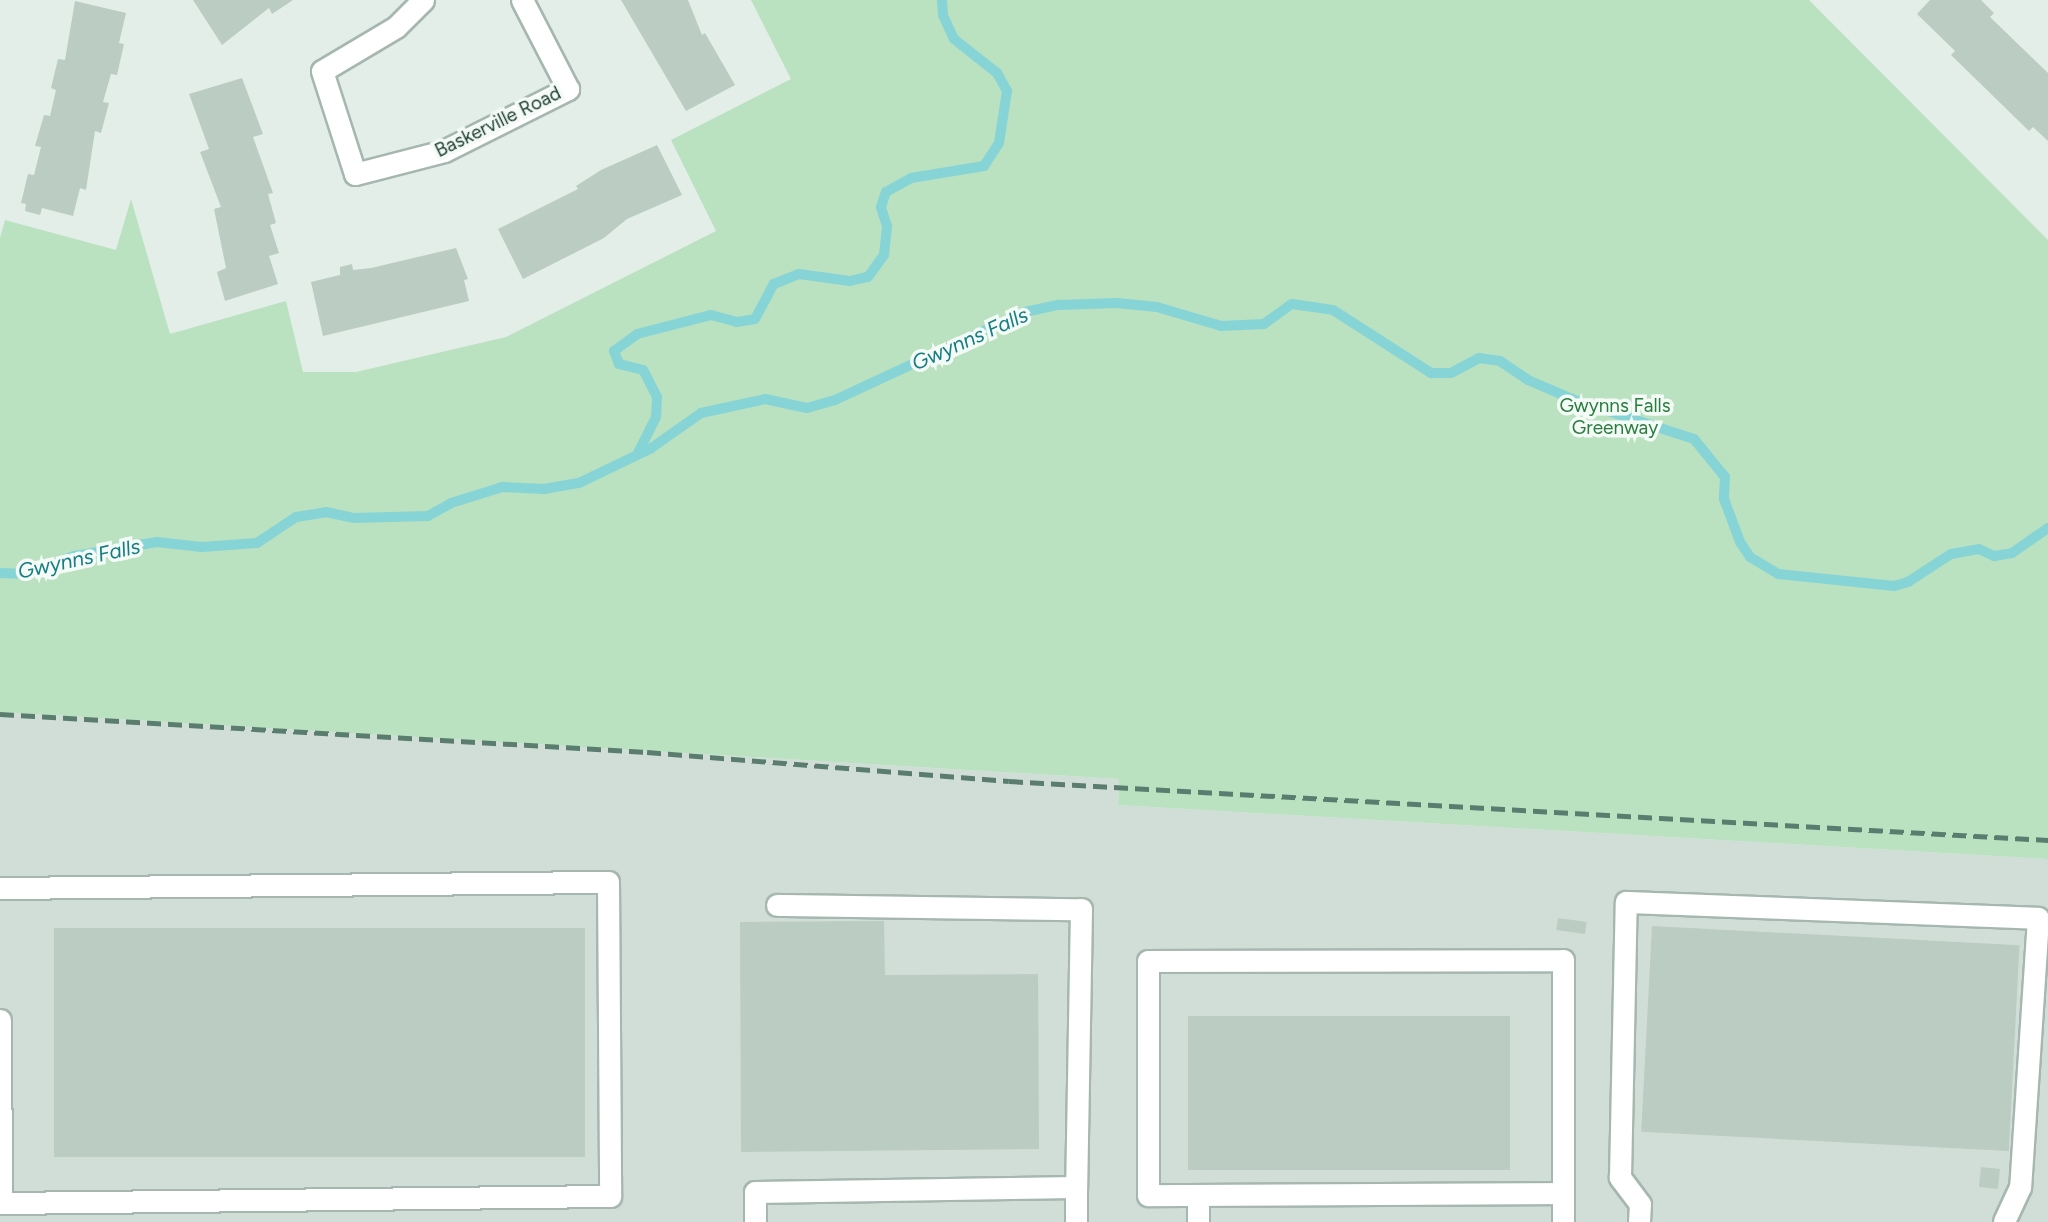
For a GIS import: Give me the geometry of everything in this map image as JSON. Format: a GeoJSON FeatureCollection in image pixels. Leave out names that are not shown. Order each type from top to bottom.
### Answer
{"type":"FeatureCollection","features":[{"type":"Feature","properties":{"kind":"street","name":"Baskerville Road"},"geometry":{"type":"LineString","coordinates":[[424,0],[396,27],[322,71],[355,174],[444,151],[568,89],[522,0]]}},
{"type":"Feature","properties":{"kind":"street"},"geometry":{"type":"LineString","coordinates":[[0,888],[608,882],[610,1196],[172,1211],[1,1203],[0,1020]]}},
{"type":"Feature","properties":{"kind":"street"},"geometry":{"type":"LineString","coordinates":[[1639,1222],[1640,1204],[1620,1177],[1626,902],[2038,918],[2020,1187],[2004,1222]]}},
{"type":"Feature","properties":{"kind":"street"},"geometry":{"type":"LineString","coordinates":[[777,905],[1081,909],[1076,1222]]}},
{"type":"Feature","properties":{"kind":"street"},"geometry":{"type":"LineString","coordinates":[[1563,1193],[1148,1195],[1148,961],[1563,960],[1563,1193],[1563,1222]]}},
{"type":"Feature","properties":{"kind":"street"},"geometry":{"type":"LineString","coordinates":[[755,1222],[754,1192],[1076,1188]]}},
{"type":"Feature","properties":{"kind":"street"},"geometry":{"type":"LineString","coordinates":[[1198,1195],[1198,1222]]}},
{"type":"Feature","properties":{"kind":"shaded area"},"geometry":{"type":"Polygon","coordinates":[[[0,712],[1119,779],[1118,805],[2048,859],[2048,1222],[0,1222],[0,712]]]}},
{"type":"Feature","properties":{"kind":"green space","name":"Gwynns Falls Greenway"},"geometry":{"type":"Polygon","coordinates":[[[751,0],[1809,0],[2048,240],[2048,859],[1118,805],[1119,779],[0,712],[0,238],[5,220],[116,250],[131,199],[170,334],[286,301],[303,372],[356,372],[506,337],[716,231],[671,140],[791,79],[751,0]]]}},
{"type":"Feature","properties":{"kind":"building"},"geometry":{"type":"Polygon","coordinates":[[[193,0],[293,0],[272,14],[269,8],[222,45],[193,0]]]}},
{"type":"Feature","properties":{"kind":"building"},"geometry":{"type":"Polygon","coordinates":[[[621,0],[688,0],[702,35],[705,33],[735,85],[686,111],[621,0]]]}},
{"type":"Feature","properties":{"kind":"building"},"geometry":{"type":"Polygon","coordinates":[[[1930,0],[1981,0],[1994,13],[1990,17],[2048,73],[2048,141],[2033,127],[2029,131],[1951,55],[1955,51],[1917,14],[1930,0]]]}},
{"type":"Feature","properties":{"kind":"building"},"geometry":{"type":"Polygon","coordinates":[[[75,1],[126,13],[119,43],[124,44],[117,75],[111,74],[103,102],[109,103],[101,133],[95,131],[86,190],[80,188],[73,216],[42,208],[40,215],[25,211],[26,204],[21,203],[28,174],[34,175],[41,147],[35,146],[44,115],[50,116],[56,90],[51,88],[58,59],[65,60],[75,1]]]}},
{"type":"Feature","properties":{"kind":"building"},"geometry":{"type":"Polygon","coordinates":[[[242,78],[263,134],[253,137],[273,193],[268,194],[276,223],[270,225],[279,253],[269,256],[278,284],[225,301],[217,272],[226,268],[214,209],[221,207],[200,152],[209,149],[189,94],[242,78]]]}},
{"type":"Feature","properties":{"kind":"building"},"geometry":{"type":"Polygon","coordinates":[[[657,145],[682,195],[627,219],[604,238],[523,279],[498,229],[578,189],[576,186],[601,170],[657,145]]]}},
{"type":"Feature","properties":{"kind":"building"},"geometry":{"type":"Polygon","coordinates":[[[456,248],[468,279],[464,280],[469,301],[323,336],[311,282],[340,275],[340,267],[352,264],[353,270],[371,268],[456,248]]]}},
{"type":"Feature","properties":{"kind":"building"},"geometry":{"type":"Polygon","coordinates":[[[1558,918],[1587,922],[1585,934],[1556,930],[1558,918]]]}},
{"type":"Feature","properties":{"kind":"building"},"geometry":{"type":"Polygon","coordinates":[[[884,921],[885,975],[1038,974],[1039,1149],[741,1152],[740,922],[884,921]]]}},
{"type":"Feature","properties":{"kind":"building"},"geometry":{"type":"Polygon","coordinates":[[[1652,926],[2019,945],[2009,1151],[1641,1132],[1652,926]]]}},
{"type":"Feature","properties":{"kind":"building"},"geometry":{"type":"Polygon","coordinates":[[[54,928],[585,928],[585,1157],[54,1157],[54,928]]]}},
{"type":"Feature","properties":{"kind":"building"},"geometry":{"type":"Polygon","coordinates":[[[1188,1016],[1510,1016],[1510,1170],[1188,1170],[1188,1016]]]}},
{"type":"Feature","properties":{"kind":"building"},"geometry":{"type":"Polygon","coordinates":[[[1981,1167],[2000,1169],[1998,1189],[1979,1187],[1981,1167]]]}},
{"type":"Feature","properties":{"kind":"waterway"},"geometry":{"type":"LineString","coordinates":[[637,455],[656,417],[657,397],[643,370],[619,364],[614,351],[637,334],[711,315],[737,322],[755,319],[774,284],[799,274],[850,281],[868,277],[884,255],[887,226],[881,207],[886,192],[911,178],[984,166],[999,143],[1007,91],[997,73],[954,39],[943,15],[942,0]]}},
{"type":"Feature","properties":{"kind":"waterway","name":"Gwynns Falls"},"geometry":{"type":"LineString","coordinates":[[0,573],[26,574],[74,556],[157,542],[202,547],[257,543],[296,517],[326,512],[354,518],[428,516],[451,503],[502,487],[544,489],[579,483],[650,449],[701,413],[765,399],[807,408],[835,400],[1025,312],[1059,305],[1117,303],[1157,307],[1221,326],[1264,324],[1292,304],[1333,310],[1431,373],[1451,373],[1479,358],[1500,361],[1528,380],[1577,401],[1694,439],[1725,477],[1724,499],[1740,542],[1750,557],[1778,574],[1894,586],[1908,582],[1951,554],[1979,549],[1994,556],[2012,553],[2048,528]]}},
{"type":"Feature","properties":{"kind":"railway"},"geometry":{"type":"LineString","coordinates":[[0,714],[647,752],[1009,781],[2048,840]]}}]}
